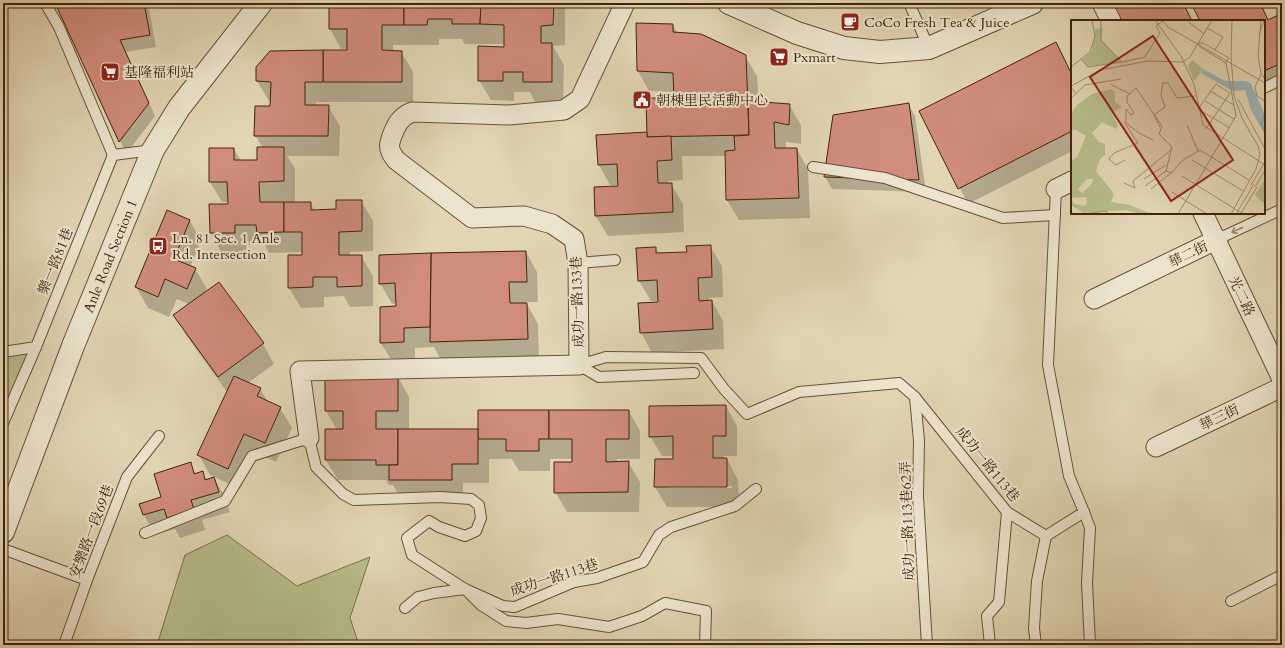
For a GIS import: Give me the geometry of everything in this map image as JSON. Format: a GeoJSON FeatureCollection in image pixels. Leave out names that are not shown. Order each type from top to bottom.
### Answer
{"type":"FeatureCollection","features":[{"type":"Feature","properties":{"kind":"street","name":"Anle Road Section 1"},"geometry":{"type":"LineString","coordinates":[[3,532],[73,346],[153,150],[179,108],[260,3]]}},
{"type":"Feature","properties":{"kind":"street","name":"成功一路133巷"},"geometry":{"type":"LineString","coordinates":[[309,438],[300,371],[579,365],[578,263],[574,240],[552,224],[524,216],[472,218],[396,160],[391,152],[389,143],[397,123],[412,112],[509,115],[564,110],[580,99],[625,3]]}},
{"type":"Feature","properties":{"kind":"street"},"geometry":{"type":"LineString","coordinates":[[747,5],[797,33],[844,48],[880,52],[928,48],[1032,3]]}},
{"type":"Feature","properties":{"kind":"street"},"geometry":{"type":"LineString","coordinates":[[1102,3],[1110,20]]}},
{"type":"Feature","properties":{"kind":"street","name":"光二路"},"geometry":{"type":"LineString","coordinates":[[1204,214],[1282,379]]}},
{"type":"Feature","properties":{"kind":"street","name":"華二街"},"geometry":{"type":"LineString","coordinates":[[1094,299],[1217,240]]}},
{"type":"Feature","properties":{"kind":"street","name":"華三街"},"geometry":{"type":"LineString","coordinates":[[1156,447],[1282,387]]}},
{"type":"Feature","properties":{"kind":"lane"},"geometry":{"type":"LineString","coordinates":[[45,3],[59,28],[113,155],[153,150]]}},
{"type":"Feature","properties":{"kind":"lane"},"geometry":{"type":"LineString","coordinates":[[909,3],[928,48]]}},
{"type":"Feature","properties":{"kind":"lane"},"geometry":{"type":"LineString","coordinates":[[1265,88],[1282,79]]}},
{"type":"Feature","properties":{"kind":"lane","name":"樂一路81巷"},"geometry":{"type":"LineString","coordinates":[[3,423],[36,347],[113,155]]}},
{"type":"Feature","properties":{"kind":"lane"},"geometry":{"type":"LineString","coordinates":[[814,167],[885,178],[1003,218],[1055,215]]}},
{"type":"Feature","properties":{"kind":"lane"},"geometry":{"type":"LineString","coordinates":[[1064,185],[1055,215],[1048,365],[1069,476],[1090,528],[1087,583],[1090,645]]}},
{"type":"Feature","properties":{"kind":"lane","name":"華二街"},"geometry":{"type":"LineString","coordinates":[[1217,240],[1282,209]]}},
{"type":"Feature","properties":{"kind":"lane"},"geometry":{"type":"LineString","coordinates":[[578,263],[615,260]]}},
{"type":"Feature","properties":{"kind":"lane"},"geometry":{"type":"LineString","coordinates":[[3,352],[36,347]]}},
{"type":"Feature","properties":{"kind":"lane","name":"成功一路113巷"},"geometry":{"type":"LineString","coordinates":[[579,365],[606,358],[701,358],[724,389],[746,414],[799,392],[898,383],[915,396],[1007,512],[1046,536]]}},
{"type":"Feature","properties":{"kind":"lane"},"geometry":{"type":"LineString","coordinates":[[579,365],[599,376],[694,373]]}},
{"type":"Feature","properties":{"kind":"lane","name":"成功一路113巷62弄"},"geometry":{"type":"LineString","coordinates":[[915,396],[919,441],[918,496],[927,645]]}},
{"type":"Feature","properties":{"kind":"lane","name":"安樂路一段69巷"},"geometry":{"type":"LineString","coordinates":[[64,645],[87,580],[127,477],[159,436]]}},
{"type":"Feature","properties":{"kind":"lane"},"geometry":{"type":"LineString","coordinates":[[145,533],[225,502],[252,456],[309,438]]}},
{"type":"Feature","properties":{"kind":"lane","name":"成功一路113巷"},"geometry":{"type":"LineString","coordinates":[[309,438],[316,467],[343,494],[354,500],[440,497],[471,498],[479,505],[481,518],[476,531],[465,536],[439,527],[429,521],[407,538],[412,555],[465,589],[503,606],[515,607],[574,582],[597,578],[643,562],[659,535],[671,527],[735,506],[756,489]]}},
{"type":"Feature","properties":{"kind":"lane"},"geometry":{"type":"LineString","coordinates":[[990,645],[987,616],[999,602],[1007,512]]}},
{"type":"Feature","properties":{"kind":"lane"},"geometry":{"type":"LineString","coordinates":[[1036,645],[1034,628],[1037,581],[1046,536],[1084,512]]}},
{"type":"Feature","properties":{"kind":"lane"},"geometry":{"type":"LineString","coordinates":[[3,548],[87,580]]}},
{"type":"Feature","properties":{"kind":"lane"},"geometry":{"type":"LineString","coordinates":[[1231,601],[1282,575]]}},
{"type":"Feature","properties":{"kind":"lane"},"geometry":{"type":"LineString","coordinates":[[405,608],[418,597],[434,593],[465,589],[481,605],[506,621],[526,623],[558,619],[609,627],[642,616],[664,603],[706,611],[705,645]]}},
{"type":"Feature","properties":{"kind":"green space"},"geometry":{"type":"Polygon","coordinates":[[[36,347],[3,423],[3,352],[36,347]]]}},
{"type":"Feature","properties":{"kind":"green space"},"geometry":{"type":"Polygon","coordinates":[[[227,535],[297,586],[370,557],[350,618],[359,645],[157,645],[185,555],[227,535]]]}},
{"type":"Feature","properties":{"kind":"building","name":"基隆福利站"},"geometry":{"type":"Polygon","coordinates":[[[55,3],[144,3],[150,35],[120,40],[149,103],[119,142],[55,3]]]}},
{"type":"Feature","properties":{"kind":"building"},"geometry":{"type":"Polygon","coordinates":[[[329,3],[404,3],[404,25],[382,25],[382,50],[402,51],[402,82],[323,82],[323,50],[347,50],[347,29],[329,29],[329,3]]]}},
{"type":"Feature","properties":{"kind":"building"},"geometry":{"type":"Polygon","coordinates":[[[404,3],[481,3],[480,24],[452,24],[452,19],[428,19],[427,25],[404,25],[404,3]]]}},
{"type":"Feature","properties":{"kind":"building"},"geometry":{"type":"Polygon","coordinates":[[[481,3],[554,3],[553,25],[541,26],[541,43],[552,43],[552,82],[523,82],[523,72],[503,72],[503,81],[478,81],[478,46],[504,47],[504,25],[480,24],[481,3]]]}},
{"type":"Feature","properties":{"kind":"building"},"geometry":{"type":"Polygon","coordinates":[[[1111,3],[1183,3],[1192,20],[1116,20],[1111,3]]]}},
{"type":"Feature","properties":{"kind":"building"},"geometry":{"type":"Polygon","coordinates":[[[1191,3],[1260,3],[1268,20],[1282,13],[1282,63],[1265,71],[1265,20],[1200,20],[1191,3]]]}},
{"type":"Feature","properties":{"kind":"building"},"geometry":{"type":"Polygon","coordinates":[[[636,23],[673,24],[673,32],[701,34],[746,55],[749,135],[647,137],[646,98],[674,98],[673,73],[637,71],[636,23]]]}},
{"type":"Feature","properties":{"kind":"building"},"geometry":{"type":"Polygon","coordinates":[[[1056,42],[1071,73],[1071,132],[958,189],[919,111],[1056,42]]]}},
{"type":"Feature","properties":{"kind":"building"},"geometry":{"type":"Polygon","coordinates":[[[323,50],[323,82],[305,82],[305,105],[329,105],[328,136],[254,136],[255,106],[270,106],[271,82],[256,81],[256,67],[270,51],[323,50]]]}},
{"type":"Feature","properties":{"kind":"building"},"geometry":{"type":"Polygon","coordinates":[[[748,101],[790,104],[789,125],[774,122],[775,148],[797,148],[799,198],[726,200],[725,151],[735,150],[734,136],[749,135],[748,101]]]}},
{"type":"Feature","properties":{"kind":"building"},"geometry":{"type":"Polygon","coordinates":[[[909,103],[919,180],[824,177],[833,115],[909,103]]]}},
{"type":"Feature","properties":{"kind":"building"},"geometry":{"type":"Polygon","coordinates":[[[647,132],[647,137],[671,136],[672,160],[657,161],[658,183],[672,183],[673,212],[595,216],[594,187],[618,186],[617,164],[598,165],[596,135],[647,132]]]}},
{"type":"Feature","properties":{"kind":"building"},"geometry":{"type":"Polygon","coordinates":[[[257,147],[284,147],[284,181],[259,182],[260,202],[284,202],[284,232],[257,233],[256,225],[235,225],[235,233],[210,233],[209,204],[228,204],[227,182],[209,182],[209,148],[234,148],[234,160],[257,160],[257,147]]]}},
{"type":"Feature","properties":{"kind":"building"},"geometry":{"type":"Polygon","coordinates":[[[336,200],[362,200],[362,231],[339,232],[339,255],[362,255],[362,286],[337,287],[337,277],[313,277],[313,287],[288,288],[288,255],[302,255],[302,232],[284,232],[284,202],[311,202],[311,210],[336,209],[336,200]]]}},
{"type":"Feature","properties":{"kind":"building"},"geometry":{"type":"Polygon","coordinates":[[[167,210],[190,220],[174,259],[196,268],[187,289],[165,279],[158,297],[135,287],[167,210]]]}},
{"type":"Feature","properties":{"kind":"building"},"geometry":{"type":"Polygon","coordinates":[[[711,245],[712,277],[698,278],[699,301],[712,300],[713,329],[640,333],[638,303],[658,302],[657,280],[638,281],[636,248],[656,247],[656,253],[687,252],[686,246],[711,245]]]}},
{"type":"Feature","properties":{"kind":"building"},"geometry":{"type":"Polygon","coordinates":[[[526,251],[527,282],[509,282],[510,303],[527,303],[528,339],[430,342],[431,253],[526,251]]]}},
{"type":"Feature","properties":{"kind":"building"},"geometry":{"type":"Polygon","coordinates":[[[431,253],[430,327],[404,328],[404,342],[380,343],[380,307],[396,306],[395,283],[379,284],[379,255],[431,253]]]}},
{"type":"Feature","properties":{"kind":"building"},"geometry":{"type":"Polygon","coordinates":[[[219,282],[264,343],[218,377],[173,315],[219,282]]]}},
{"type":"Feature","properties":{"kind":"building"},"geometry":{"type":"Polygon","coordinates":[[[234,376],[261,388],[257,396],[281,407],[265,443],[244,434],[228,469],[197,455],[234,376]]]}},
{"type":"Feature","properties":{"kind":"building"},"geometry":{"type":"Polygon","coordinates":[[[325,376],[398,376],[398,411],[376,411],[376,429],[398,429],[398,465],[376,465],[376,460],[325,460],[325,429],[343,429],[343,411],[325,411],[325,376]]]}},
{"type":"Feature","properties":{"kind":"building"},"geometry":{"type":"Polygon","coordinates":[[[726,405],[726,436],[713,436],[713,458],[727,458],[727,487],[654,487],[655,459],[673,459],[673,436],[649,437],[649,406],[726,405]]]}},
{"type":"Feature","properties":{"kind":"building"},"geometry":{"type":"Polygon","coordinates":[[[478,410],[549,410],[549,439],[539,439],[539,451],[506,451],[506,439],[478,439],[478,410]]]}},
{"type":"Feature","properties":{"kind":"building"},"geometry":{"type":"Polygon","coordinates":[[[549,410],[629,410],[629,439],[606,439],[606,462],[629,461],[628,492],[554,493],[554,462],[572,462],[572,439],[549,439],[549,410]]]}},
{"type":"Feature","properties":{"kind":"building"},"geometry":{"type":"Polygon","coordinates":[[[398,429],[478,429],[478,464],[452,464],[452,480],[389,480],[389,465],[398,465],[398,429]]]}},
{"type":"Feature","properties":{"kind":"building"},"geometry":{"type":"Polygon","coordinates":[[[191,462],[194,474],[203,471],[205,480],[214,477],[219,492],[191,500],[194,509],[167,518],[164,509],[143,515],[139,504],[161,497],[154,474],[191,462]]]}},
{"type":"Feature","properties":{"kind":"place","name":"CoCo Fresh Tea & Juice"},"geometry":{"type":"Point","coordinates":[850,22]}},
{"type":"Feature","properties":{"kind":"place","name":"Pxmart"},"geometry":{"type":"Point","coordinates":[779,57]}},
{"type":"Feature","properties":{"kind":"place","name":"基隆福利站"},"geometry":{"type":"Point","coordinates":[110,72]}},
{"type":"Feature","properties":{"kind":"place","name":"朝棟里民活動中心"},"geometry":{"type":"Point","coordinates":[642,100]}},
{"type":"Feature","properties":{"kind":"place","name":"Ln. 81 Sec. 1 Anle Rd. Intersection"},"geometry":{"type":"Point","coordinates":[158,246]}}]}
